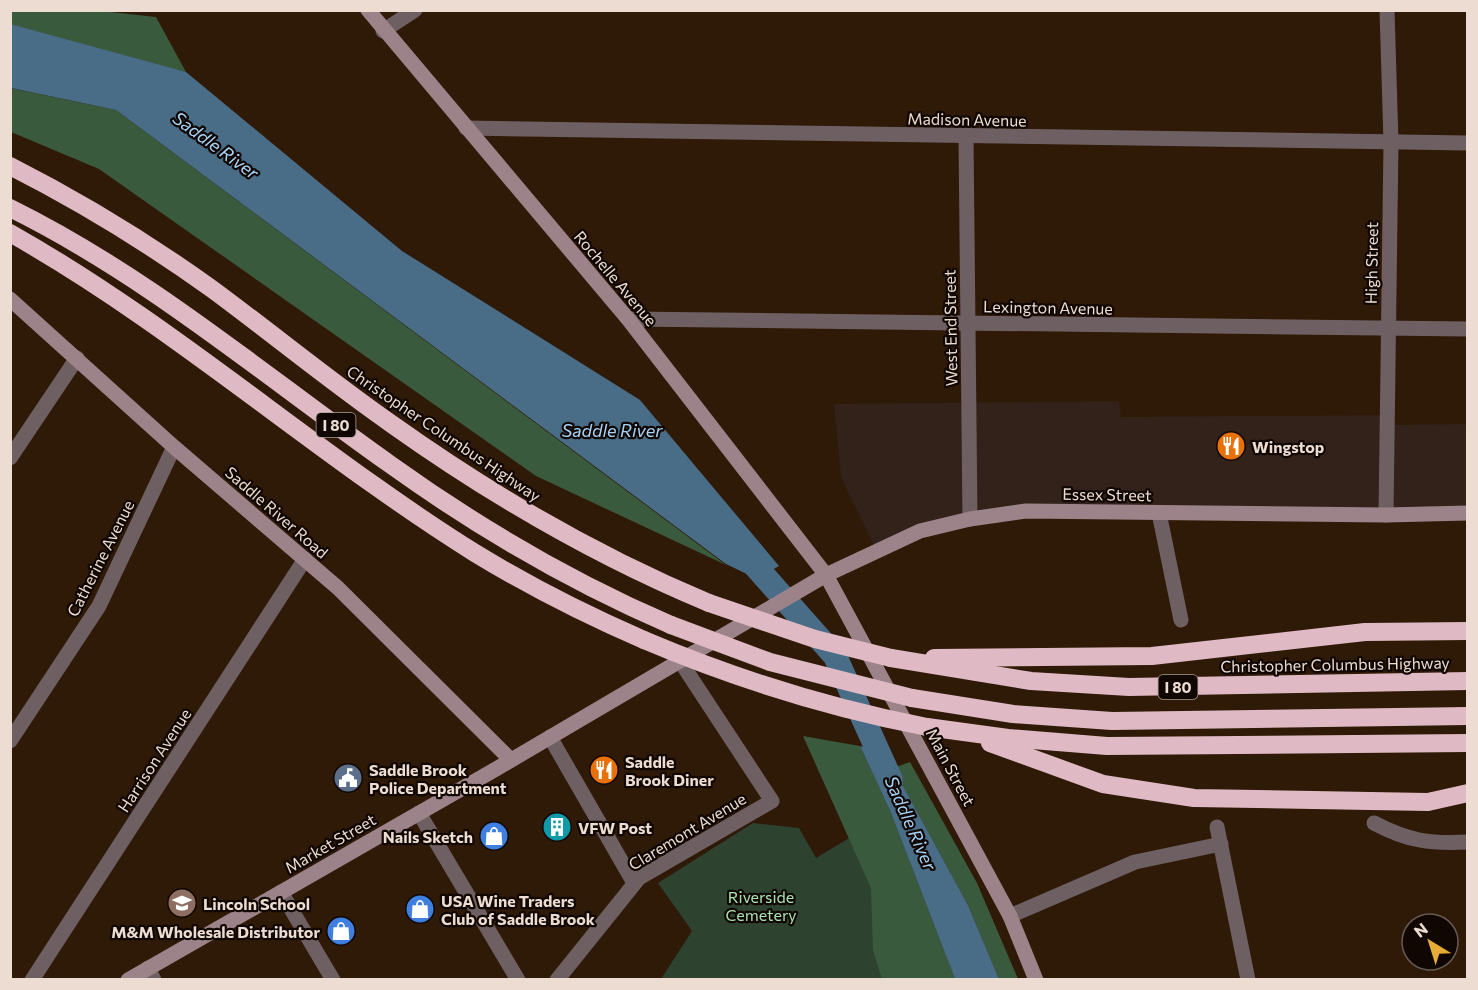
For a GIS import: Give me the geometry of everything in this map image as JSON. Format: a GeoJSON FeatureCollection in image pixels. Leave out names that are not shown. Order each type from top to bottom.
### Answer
{"type":"FeatureCollection","features":[{"type":"Feature","properties":{"kind":"highway","name":"Christopher Columbus Highway"},"geometry":{"type":"LineString","coordinates":[[10,166],[128,232],[210,288],[391,424],[473,480],[537,520],[602,555],[709,603],[816,639],[891,658],[1030,681],[1129,687],[1467,681]]}},
{"type":"Feature","properties":{"kind":"highway","name":"I 80"},"geometry":{"type":"LineString","coordinates":[[10,208],[64,237],[149,290],[397,470],[470,520],[578,582],[671,625],[770,662],[912,698],[1013,714],[1112,721],[1467,716]]}},
{"type":"Feature","properties":{"kind":"highway","name":"I 80"},"geometry":{"type":"LineString","coordinates":[[10,233],[133,309],[386,493],[476,553],[548,595],[644,640],[778,690],[847,710],[927,727],[1107,746],[1467,743]]}},
{"type":"Feature","properties":{"kind":"highway"},"geometry":{"type":"LineString","coordinates":[[891,658],[1152,656],[1365,632],[1467,631]]}},
{"type":"Feature","properties":{"kind":"highway"},"geometry":{"type":"LineString","coordinates":[[957,731],[1103,784],[1194,798],[1428,802],[1467,793]]}},
{"type":"Feature","properties":{"kind":"street","name":"Rochelle Avenue"},"geometry":{"type":"LineString","coordinates":[[368,10],[383,31],[627,319],[826,575]]}},
{"type":"Feature","properties":{"kind":"street"},"geometry":{"type":"LineString","coordinates":[[383,31],[414,10]]}},
{"type":"Feature","properties":{"kind":"street","name":"High Street"},"geometry":{"type":"LineString","coordinates":[[1386,515],[1390,142],[1387,10]]}},
{"type":"Feature","properties":{"kind":"street","name":"Madison Avenue"},"geometry":{"type":"LineString","coordinates":[[466,128],[1467,143]]}},
{"type":"Feature","properties":{"kind":"street","name":"West End Street"},"geometry":{"type":"LineString","coordinates":[[966,137],[970,519]]}},
{"type":"Feature","properties":{"kind":"street","name":"Saddle River Road"},"geometry":{"type":"LineString","coordinates":[[10,299],[174,447],[305,559],[511,759]]}},
{"type":"Feature","properties":{"kind":"street","name":"Lexington Avenue"},"geometry":{"type":"LineString","coordinates":[[627,319],[1467,329]]}},
{"type":"Feature","properties":{"kind":"street"},"geometry":{"type":"LineString","coordinates":[[10,458],[77,358]]}},
{"type":"Feature","properties":{"kind":"street","name":"Catherine Avenue"},"geometry":{"type":"LineString","coordinates":[[10,741],[99,606],[174,447]]}},
{"type":"Feature","properties":{"kind":"street","name":"Essex Street"},"geometry":{"type":"LineString","coordinates":[[767,610],[826,575],[900,539],[970,519],[1026,511],[1386,515],[1467,513]]}},
{"type":"Feature","properties":{"kind":"street"},"geometry":{"type":"LineString","coordinates":[[1159,513],[1181,620]]}},
{"type":"Feature","properties":{"kind":"street","name":"Harrison Avenue"},"geometry":{"type":"LineString","coordinates":[[32,980],[305,559]]}},
{"type":"Feature","properties":{"kind":"street","name":"Main Street"},"geometry":{"type":"LineString","coordinates":[[826,575],[1010,916],[1035,980]]}},
{"type":"Feature","properties":{"kind":"street","name":"Market Street"},"geometry":{"type":"LineString","coordinates":[[128,980],[151,974],[281,892],[767,610]]}},
{"type":"Feature","properties":{"kind":"street","name":"Claremont Avenue"},"geometry":{"type":"LineString","coordinates":[[557,980],[639,878],[772,801],[680,661]]}},
{"type":"Feature","properties":{"kind":"street"},"geometry":{"type":"LineString","coordinates":[[550,737],[634,883]]}},
{"type":"Feature","properties":{"kind":"street"},"geometry":{"type":"LineString","coordinates":[[419,813],[518,980]]}},
{"type":"Feature","properties":{"kind":"street"},"geometry":{"type":"LineString","coordinates":[[1374,823],[1410,839],[1433,844],[1467,842]]}},
{"type":"Feature","properties":{"kind":"street"},"geometry":{"type":"LineString","coordinates":[[1217,827],[1248,980]]}},
{"type":"Feature","properties":{"kind":"street"},"geometry":{"type":"LineString","coordinates":[[1010,916],[1135,862],[1221,844]]}},
{"type":"Feature","properties":{"kind":"street"},"geometry":{"type":"LineString","coordinates":[[281,892],[333,980]]}},
{"type":"Feature","properties":{"kind":"shaded area"},"geometry":{"type":"Polygon","coordinates":[[[1119,401],[1121,417],[1387,415],[1387,425],[1467,424],[1467,513],[1026,511],[876,550],[841,477],[834,404],[1119,401]]]}},
{"type":"Feature","properties":{"kind":"green space"},"geometry":{"type":"Polygon","coordinates":[[[92,10],[156,17],[186,72],[11,30],[11,11],[92,10]]]}},
{"type":"Feature","properties":{"kind":"green space"},"geometry":{"type":"Polygon","coordinates":[[[10,88],[116,110],[726,565],[536,476],[99,169],[11,132],[10,88]]]}},
{"type":"Feature","properties":{"kind":"green space"},"geometry":{"type":"Polygon","coordinates":[[[803,736],[860,746],[891,813],[955,979],[882,979],[873,950],[871,888],[803,736]]]}},
{"type":"Feature","properties":{"kind":"green space"},"geometry":{"type":"Polygon","coordinates":[[[910,762],[977,883],[1018,979],[999,979],[968,905],[893,768],[910,762]]]}},
{"type":"Feature","properties":{"kind":"green space","name":"Riverside Cemetery"},"geometry":{"type":"Polygon","coordinates":[[[891,813],[955,979],[661,979],[692,931],[658,883],[753,823],[799,828],[816,858],[891,813]]]}},
{"type":"Feature","properties":{"kind":"water","name":"Saddle River"},"geometry":{"type":"Polygon","coordinates":[[[10,24],[186,72],[402,251],[640,400],[779,566],[757,579],[726,564],[116,110],[11,88],[10,24]]]}},
{"type":"Feature","properties":{"kind":"water","name":"Saddle River"},"geometry":{"type":"Polygon","coordinates":[[[860,746],[885,753],[968,905],[999,979],[955,979],[891,813],[860,746]]]}},
{"type":"Feature","properties":{"kind":"waterway","name":"Saddle River"},"geometry":{"type":"LineString","coordinates":[[741,550],[835,656],[891,780]]}},
{"type":"Feature","properties":{"kind":"place","name":"Wingstop"},"geometry":{"type":"Point","coordinates":[1231,446]}},
{"type":"Feature","properties":{"kind":"place","name":"Saddle Brook Diner"},"geometry":{"type":"Point","coordinates":[604,770]}},
{"type":"Feature","properties":{"kind":"place","name":"Saddle Brook Police Department"},"geometry":{"type":"Point","coordinates":[348,778]}},
{"type":"Feature","properties":{"kind":"place","name":"VFW Post"},"geometry":{"type":"Point","coordinates":[557,827]}},
{"type":"Feature","properties":{"kind":"place","name":"Nails Sketch"},"geometry":{"type":"Point","coordinates":[494,836]}},
{"type":"Feature","properties":{"kind":"place","name":"Lincoln School"},"geometry":{"type":"Point","coordinates":[182,903]}},
{"type":"Feature","properties":{"kind":"place","name":"USA Wine Traders Club of Saddle Brook"},"geometry":{"type":"Point","coordinates":[420,909]}},
{"type":"Feature","properties":{"kind":"place","name":"M&M Wholesale Distributor"},"geometry":{"type":"Point","coordinates":[341,931]}}]}
